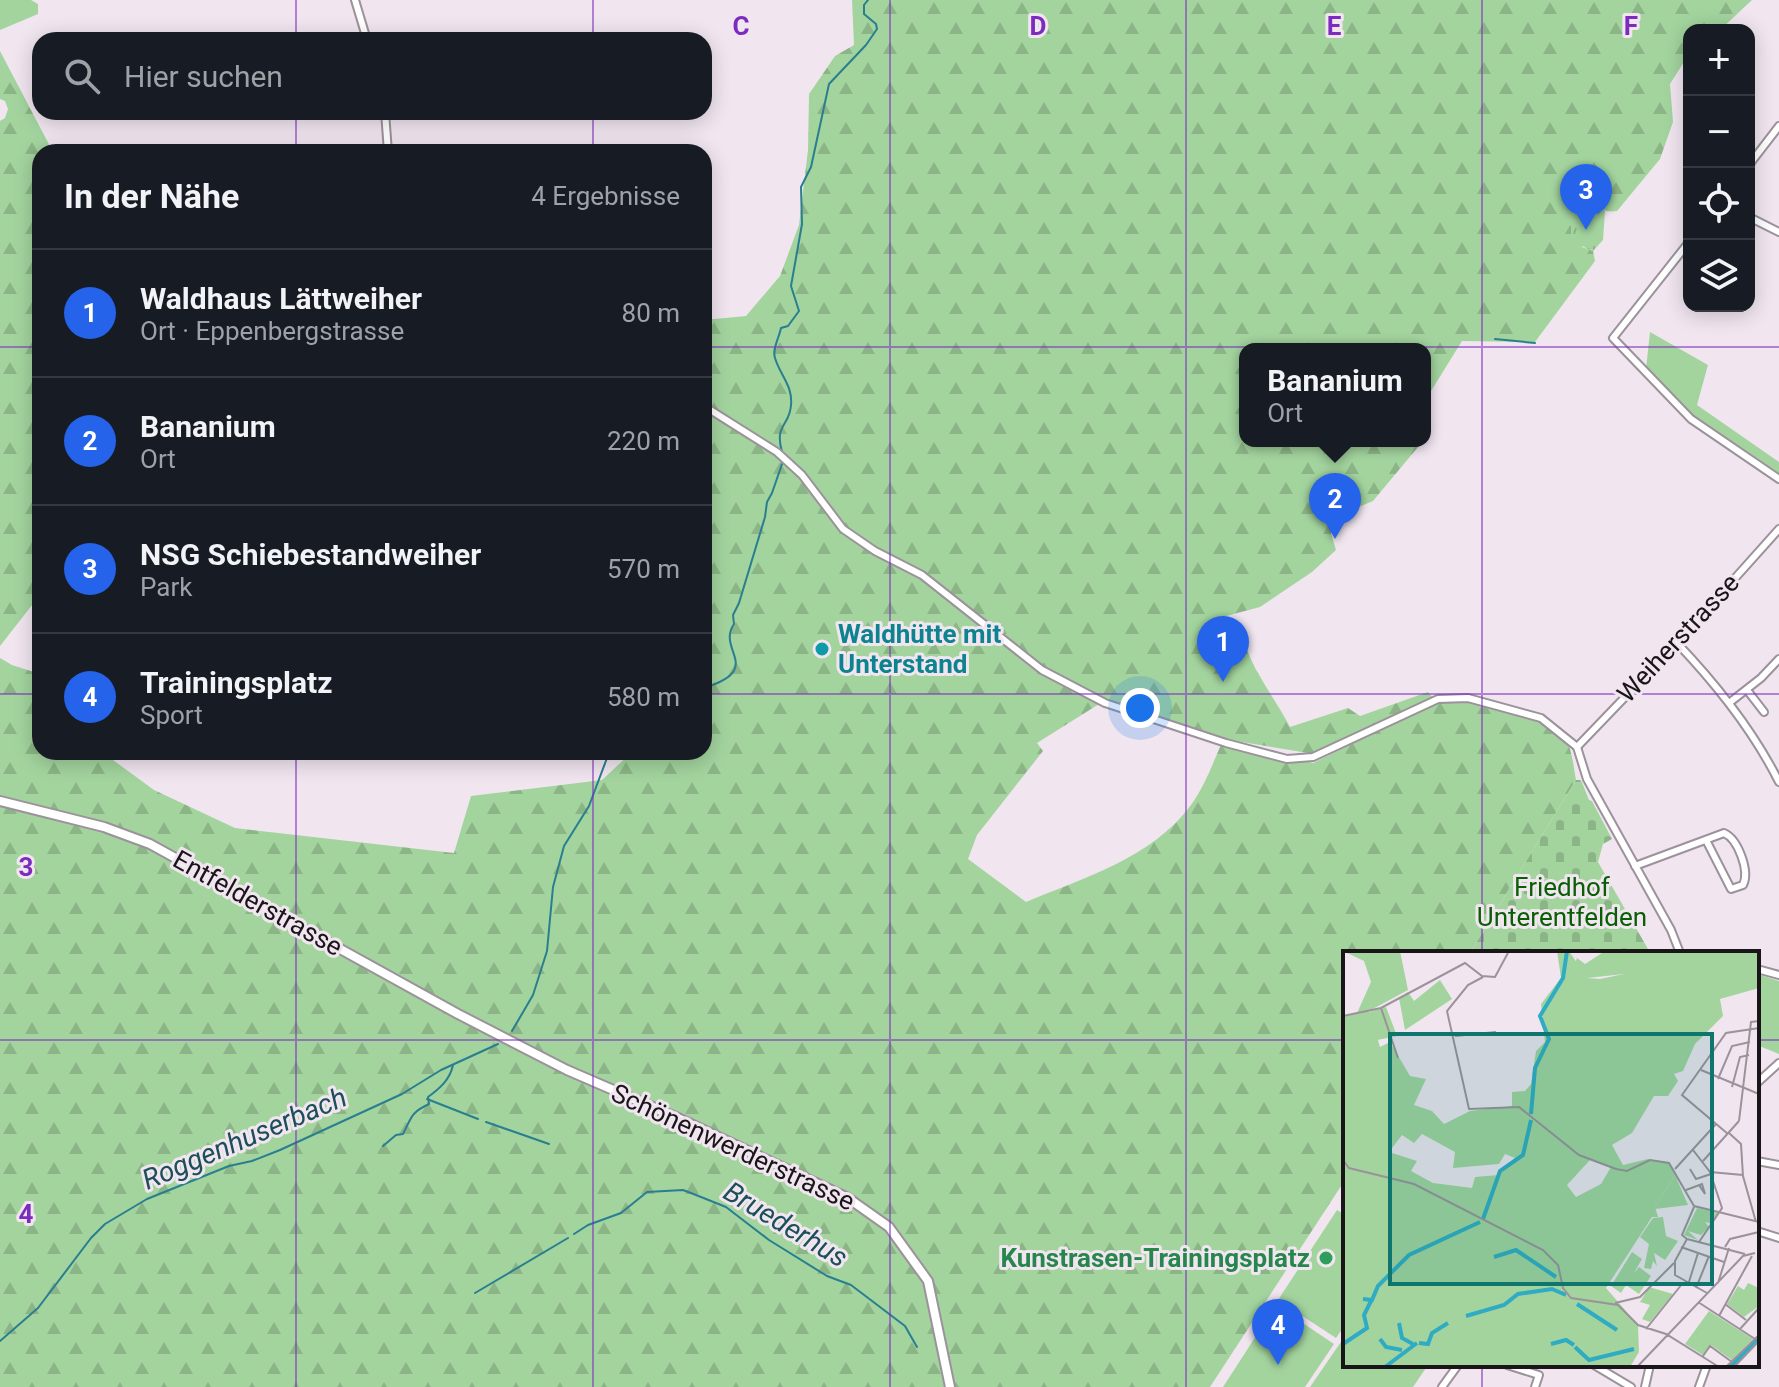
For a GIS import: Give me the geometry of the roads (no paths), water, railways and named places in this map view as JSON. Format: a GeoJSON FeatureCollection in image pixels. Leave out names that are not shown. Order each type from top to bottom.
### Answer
{"type":"FeatureCollection","features":[{"type":"Feature","properties":{"kind":"street"},"geometry":{"type":"LineString","coordinates":[[355,0],[365,32]]}},
{"type":"Feature","properties":{"kind":"street"},"geometry":{"type":"LineString","coordinates":[[386,120],[387,144]]}},
{"type":"Feature","properties":{"kind":"street"},"geometry":{"type":"LineString","coordinates":[[1755,157],[1779,126]]}},
{"type":"Feature","properties":{"kind":"street"},"geometry":{"type":"LineString","coordinates":[[1755,220],[1779,232]]}},
{"type":"Feature","properties":{"kind":"street"},"geometry":{"type":"LineString","coordinates":[[1683,250],[1613,338],[1691,419],[1779,479]]}},
{"type":"Feature","properties":{"kind":"street"},"geometry":{"type":"LineString","coordinates":[[712,411],[777,452],[802,475],[843,529],[875,551],[922,575],[1042,670],[1105,703],[1226,743],[1301,760],[1435,700],[1468,698],[1541,718],[1577,747],[1587,779],[1671,930],[1679,951]]}},
{"type":"Feature","properties":{"kind":"street","name":"Weiherstrasse"},"geometry":{"type":"LineString","coordinates":[[1577,747],[1677,643],[1779,529]]}},
{"type":"Feature","properties":{"kind":"street"},"geometry":{"type":"LineString","coordinates":[[1677,643],[1729,703],[1770,763],[1779,782]]}},
{"type":"Feature","properties":{"kind":"street"},"geometry":{"type":"LineString","coordinates":[[1729,703],[1779,659]]}},
{"type":"Feature","properties":{"kind":"street"},"geometry":{"type":"LineString","coordinates":[[1747,690],[1764,712]]}},
{"type":"Feature","properties":{"kind":"street"},"geometry":{"type":"LineString","coordinates":[[1770,763],[1779,759]]}},
{"type":"Feature","properties":{"kind":"street","name":"Entfelderstrasse"},"geometry":{"type":"LineString","coordinates":[[0,801],[129,834],[503,1037]]}},
{"type":"Feature","properties":{"kind":"street"},"geometry":{"type":"LineString","coordinates":[[1635,866],[1724,833],[1734,840],[1746,873],[1743,885],[1731,889],[1706,840]]}},
{"type":"Feature","properties":{"kind":"street"},"geometry":{"type":"LineString","coordinates":[[1759,970],[1779,975]]}},
{"type":"Feature","properties":{"kind":"street","name":"Schönenwerderstrasse"},"geometry":{"type":"LineString","coordinates":[[503,1037],[567,1070],[848,1198],[889,1227],[928,1281],[950,1387]]}},
{"type":"Feature","properties":{"kind":"street"},"geometry":{"type":"LineString","coordinates":[[1759,1081],[1779,1063]]}},
{"type":"Feature","properties":{"kind":"street"},"geometry":{"type":"LineString","coordinates":[[1759,1161],[1779,1165]]}},
{"type":"Feature","properties":{"kind":"street"},"geometry":{"type":"LineString","coordinates":[[1759,1232],[1779,1238]]}},
{"type":"Feature","properties":{"kind":"street"},"geometry":{"type":"LineString","coordinates":[[1442,1387],[1457,1367]]}},
{"type":"Feature","properties":{"kind":"street"},"geometry":{"type":"LineString","coordinates":[[1513,1367],[1539,1375],[1535,1387]]}},
{"type":"Feature","properties":{"kind":"street"},"geometry":{"type":"LineString","coordinates":[[1597,1367],[1631,1387]]}},
{"type":"Feature","properties":{"kind":"street"},"geometry":{"type":"LineString","coordinates":[[1645,1387],[1650,1367]]}},
{"type":"Feature","properties":{"kind":"street"},"geometry":{"type":"LineString","coordinates":[[1699,1387],[1706,1367]]}},
{"type":"Feature","properties":{"kind":"street"},"geometry":{"type":"LineString","coordinates":[[1612,1387],[1618,1380]]}},
{"type":"Feature","properties":{"kind":"waterway","name":"Roggenhuserbach"},"geometry":{"type":"LineString","coordinates":[[782,452],[780,436],[790,412],[791,398],[774,351],[781,328],[788,326],[799,311],[791,286],[802,224],[801,187],[811,167],[829,84],[877,29],[876,24],[864,14],[864,5],[868,0]]}},
{"type":"Feature","properties":{"kind":"waterway"},"geometry":{"type":"LineString","coordinates":[[1495,339],[1535,343]]}},
{"type":"Feature","properties":{"kind":"waterway","name":"Roggenhuserbach"},"geometry":{"type":"LineString","coordinates":[[712,685],[732,674],[736,666],[730,642],[733,615],[765,517],[767,502],[782,464]]}},
{"type":"Feature","properties":{"kind":"waterway","name":"Roggenhuserbach"},"geometry":{"type":"LineString","coordinates":[[512,1031],[533,995],[547,951],[553,887],[564,846],[589,806],[606,760]]}},
{"type":"Feature","properties":{"kind":"waterway","name":"Roggenhuserbach"},"geometry":{"type":"LineString","coordinates":[[0,1341],[38,1308],[105,1224],[147,1199],[229,1166],[280,1150],[402,1094],[441,1070],[498,1044]]}},
{"type":"Feature","properties":{"kind":"waterway"},"geometry":{"type":"LineString","coordinates":[[383,1146],[396,1135],[403,1134],[415,1113],[429,1104],[428,1097],[447,1080],[453,1065]]}},
{"type":"Feature","properties":{"kind":"waterway"},"geometry":{"type":"LineString","coordinates":[[427,1099],[478,1119]]}},
{"type":"Feature","properties":{"kind":"waterway"},"geometry":{"type":"LineString","coordinates":[[486,1122],[549,1144]]}},
{"type":"Feature","properties":{"kind":"waterway","name":"Bruederhus"},"geometry":{"type":"LineString","coordinates":[[574,1234],[588,1225],[621,1213],[647,1192],[683,1190],[726,1207],[769,1240],[827,1276],[851,1285],[905,1326],[917,1347]]}},
{"type":"Feature","properties":{"kind":"waterway","name":"Bruederhus"},"geometry":{"type":"LineString","coordinates":[[475,1293],[568,1238]]}},
{"type":"Feature","properties":{"kind":"place","name":"NSG Schiebestandweiher"},"geometry":{"type":"Point","coordinates":[1586,230]}},
{"type":"Feature","properties":{"kind":"place","name":"Bananium"},"geometry":{"type":"Point","coordinates":[1335,539]}},
{"type":"Feature","properties":{"kind":"place","name":"Waldhütte mit Unterstand"},"geometry":{"type":"Point","coordinates":[822,649]}},
{"type":"Feature","properties":{"kind":"place","name":"Waldhaus Lättweiher"},"geometry":{"type":"Point","coordinates":[1223,682]}},
{"type":"Feature","properties":{"kind":"place","name":"Kunstrasen-Trainingsplatz"},"geometry":{"type":"Point","coordinates":[1326,1258]}},
{"type":"Feature","properties":{"kind":"place","name":"Trainingsplatz"},"geometry":{"type":"Point","coordinates":[1278,1365]}},
{"type":"Feature","properties":{"kind":"park label","name":"Friedhof Unterentfelden"},"geometry":{"type":"Point","coordinates":[1562,902]}}]}
